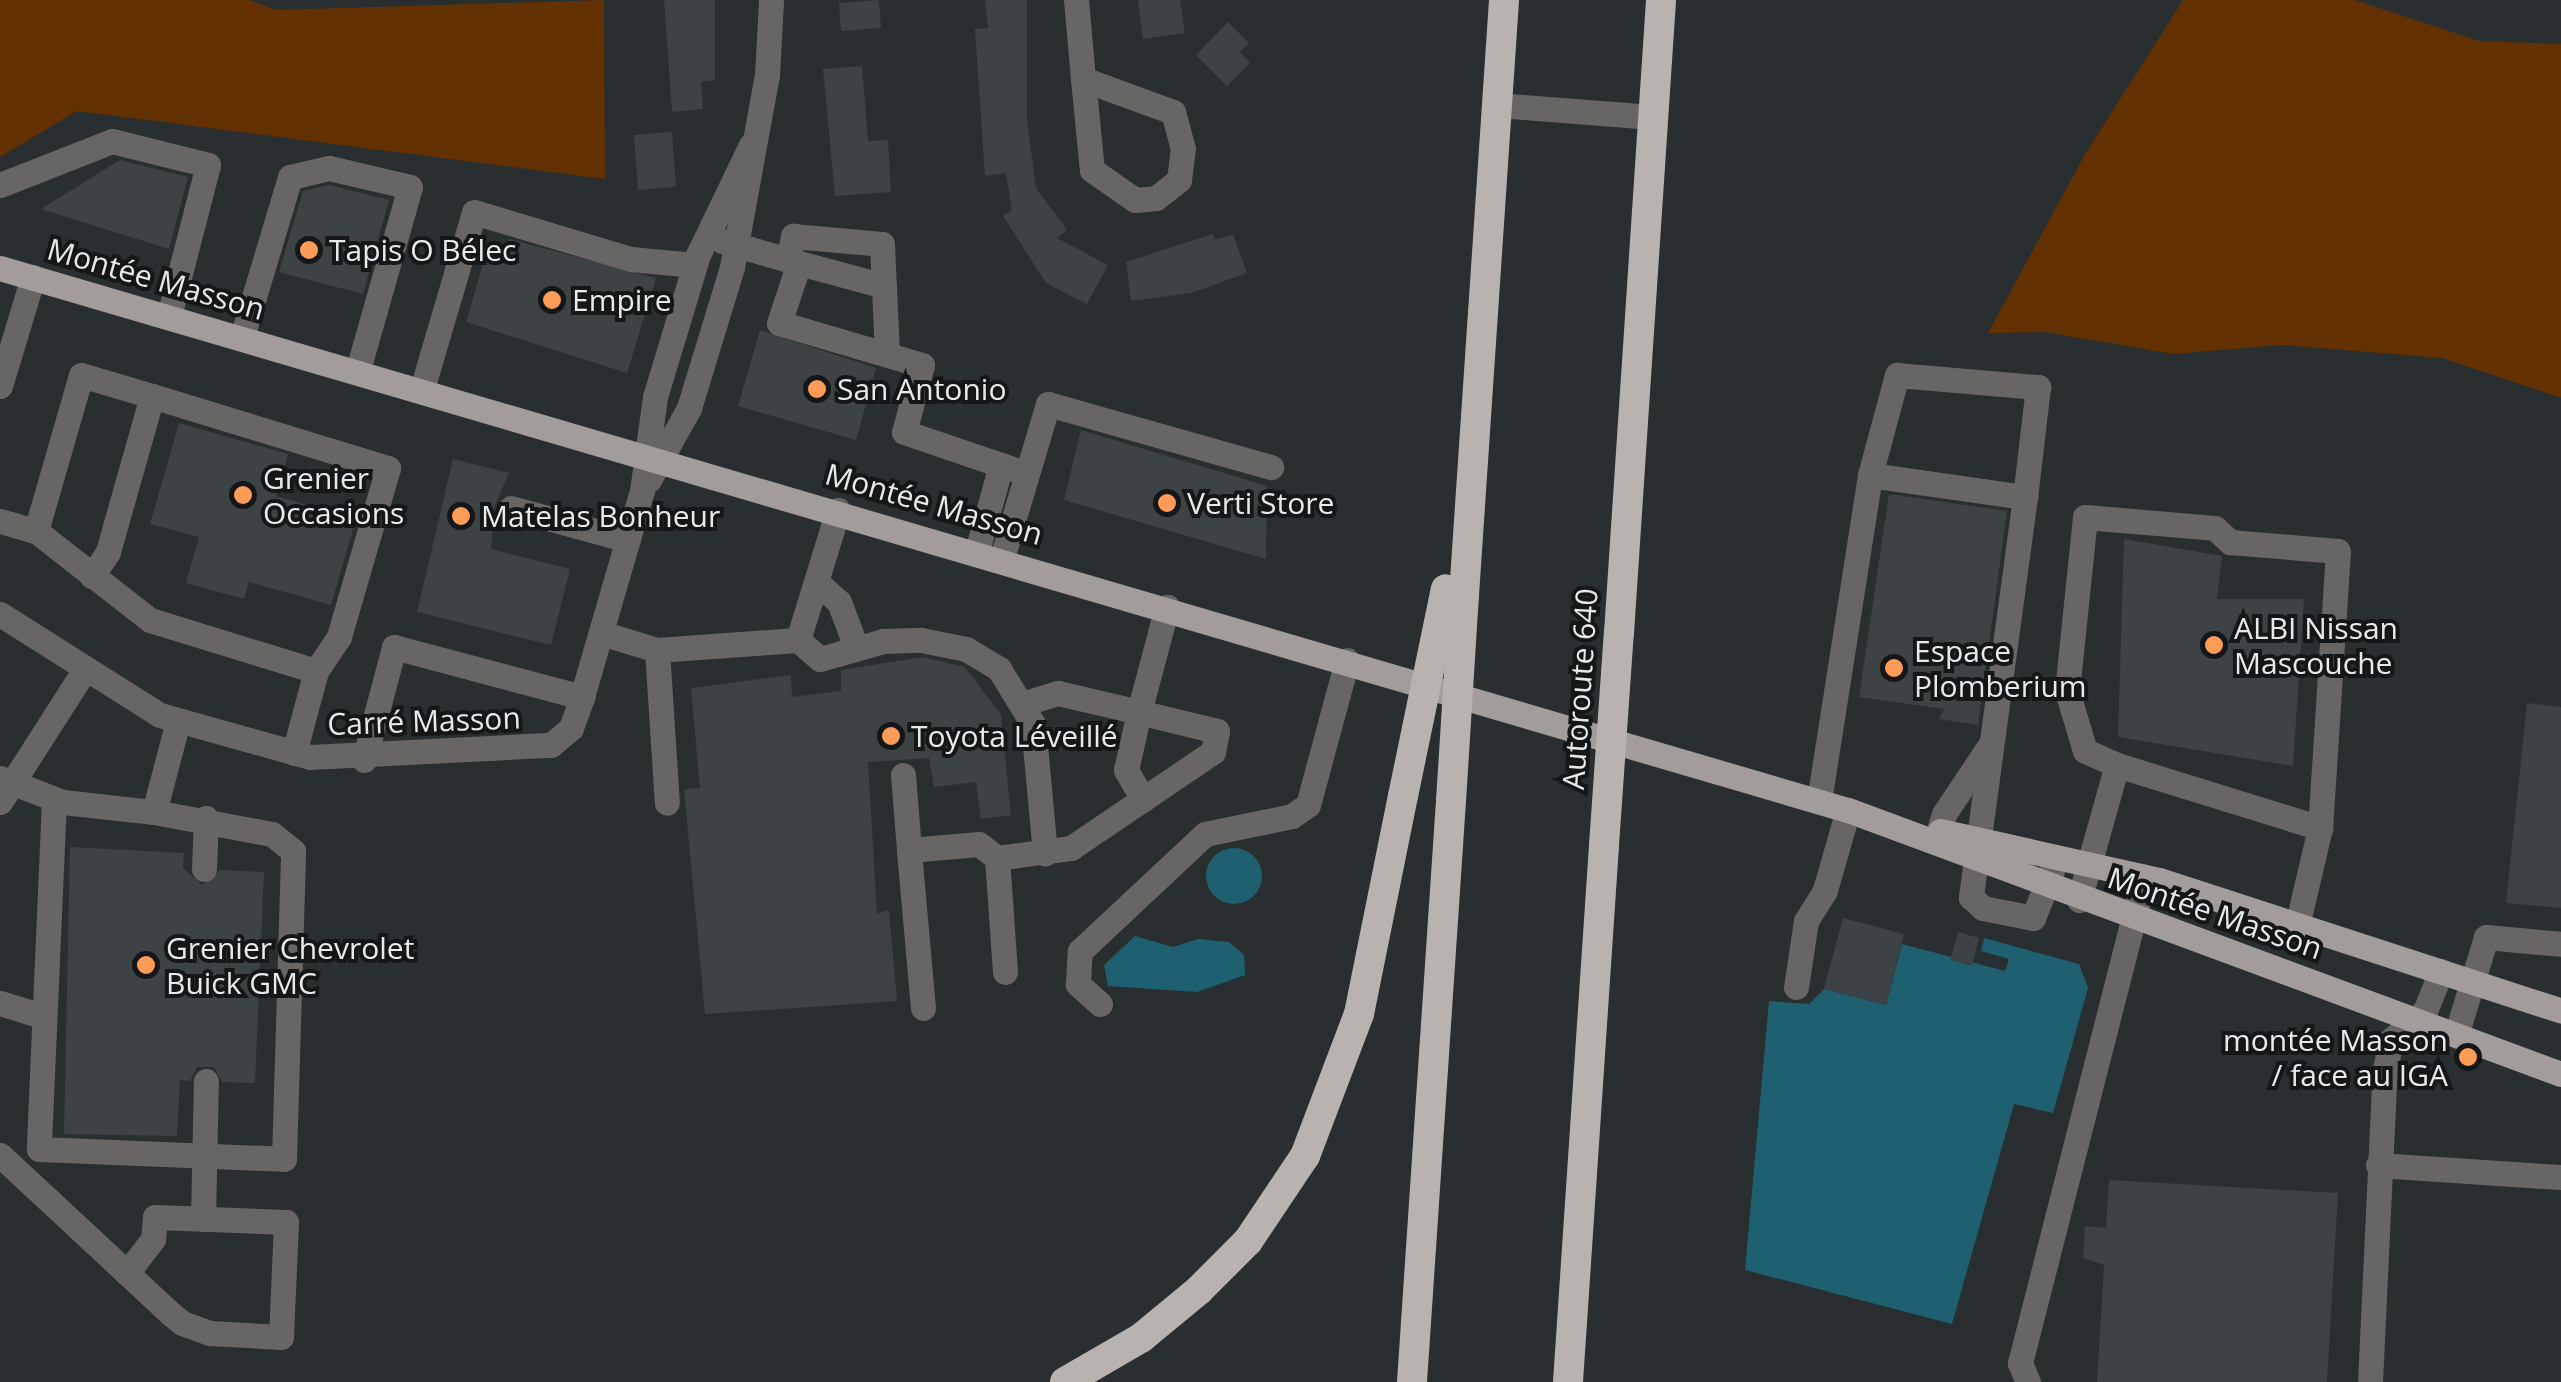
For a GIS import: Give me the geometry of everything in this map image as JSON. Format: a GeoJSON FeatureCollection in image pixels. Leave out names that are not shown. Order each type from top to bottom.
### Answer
{"type":"FeatureCollection","features":[{"type":"Feature","properties":{"kind":"highway"},"geometry":{"type":"LineString","coordinates":[[1064,1382],[1141,1338],[1199,1290],[1248,1240],[1305,1156],[1359,1014],[1403,796],[1455,592],[1472,469],[1504,0]]}},
{"type":"Feature","properties":{"kind":"highway","name":"Autoroute 640"},"geometry":{"type":"LineString","coordinates":[[1568,1382],[1661,0]]}},
{"type":"Feature","properties":{"kind":"highway"},"geometry":{"type":"LineString","coordinates":[[1412,1382],[1451,801],[1455,592]]}},
{"type":"Feature","properties":{"kind":"highway"},"geometry":{"type":"LineString","coordinates":[[1571,1330],[1577,1382]]}},
{"type":"Feature","properties":{"kind":"main road","name":"Montée Masson"},"geometry":{"type":"LineString","coordinates":[[0,268],[654,455],[1936,836],[1980,850],[2048,888],[2135,922],[2457,1032],[2561,1074]]}},
{"type":"Feature","properties":{"kind":"main road","name":"Montée Masson"},"geometry":{"type":"LineString","coordinates":[[1980,850],[2057,857],[2144,876],[2298,922],[2561,1011]]}},
{"type":"Feature","properties":{"kind":"street"},"geometry":{"type":"LineString","coordinates":[[654,455],[688,408],[736,245],[771,0]]}},
{"type":"Feature","properties":{"kind":"street"},"geometry":{"type":"LineString","coordinates":[[1076,0],[1082,79],[1092,170],[1135,200],[1156,198],[1178,180],[1184,149],[1173,112],[1082,79]]}},
{"type":"Feature","properties":{"kind":"street"},"geometry":{"type":"LineString","coordinates":[[1497,106],[1653,117]]}},
{"type":"Feature","properties":{"kind":"street"},"geometry":{"type":"LineString","coordinates":[[0,185],[112,141],[208,165],[169,316]]}},
{"type":"Feature","properties":{"kind":"street","name":"Carré Masson"},"geometry":{"type":"LineString","coordinates":[[0,614],[178,722],[294,753],[364,760],[551,745],[570,728],[582,697],[654,455],[655,397],[695,265],[751,145]]}},
{"type":"Feature","properties":{"kind":"street"},"geometry":{"type":"LineString","coordinates":[[242,337],[290,177],[329,168],[410,187],[358,370]]}},
{"type":"Feature","properties":{"kind":"street"},"geometry":{"type":"LineString","coordinates":[[422,389],[474,212],[631,259],[695,265]]}},
{"type":"Feature","properties":{"kind":"street"},"geometry":{"type":"LineString","coordinates":[[707,236],[884,286]]}},
{"type":"Feature","properties":{"kind":"street"},"geometry":{"type":"LineString","coordinates":[[887,355],[882,244],[793,236],[793,262],[779,322],[887,355],[922,365],[904,432],[1028,473]]}},
{"type":"Feature","properties":{"kind":"street"},"geometry":{"type":"LineString","coordinates":[[0,386],[33,277]]}},
{"type":"Feature","properties":{"kind":"street"},"geometry":{"type":"LineString","coordinates":[[36,532],[81,374],[388,468],[339,637],[316,671],[294,753]]}},
{"type":"Feature","properties":{"kind":"street"},"geometry":{"type":"LineString","coordinates":[[1819,801],[1870,475],[1896,375],[2038,387],[1998,726],[1971,897],[1982,908],[2027,920],[2048,888],[2057,857]]}},
{"type":"Feature","properties":{"kind":"street"},"geometry":{"type":"LineString","coordinates":[[92,576],[108,552],[152,396]]}},
{"type":"Feature","properties":{"kind":"street"},"geometry":{"type":"LineString","coordinates":[[989,554],[1028,473],[1048,404],[1271,467]]}},
{"type":"Feature","properties":{"kind":"street"},"geometry":{"type":"LineString","coordinates":[[989,554],[1002,465]]}},
{"type":"Feature","properties":{"kind":"street"},"geometry":{"type":"LineString","coordinates":[[1870,475],[2026,496]]}},
{"type":"Feature","properties":{"kind":"street"},"geometry":{"type":"LineString","coordinates":[[511,508],[628,540]]}},
{"type":"Feature","properties":{"kind":"street"},"geometry":{"type":"LineString","coordinates":[[798,640],[820,585],[838,510]]}},
{"type":"Feature","properties":{"kind":"street"},"geometry":{"type":"LineString","coordinates":[[2298,922],[2320,828],[2338,552],[2230,542],[2215,528],[2085,517],[2067,691],[2082,746],[2117,765],[2320,828]]}},
{"type":"Feature","properties":{"kind":"street"},"geometry":{"type":"LineString","coordinates":[[0,522],[36,532],[150,620],[316,671]]}},
{"type":"Feature","properties":{"kind":"street"},"geometry":{"type":"LineString","coordinates":[[820,585],[839,602],[856,646]]}},
{"type":"Feature","properties":{"kind":"street"},"geometry":{"type":"LineString","coordinates":[[1144,799],[1126,770],[1167,607]]}},
{"type":"Feature","properties":{"kind":"street"},"geometry":{"type":"LineString","coordinates":[[601,633],[656,650],[798,640],[820,660],[856,646],[900,639],[966,648],[999,669],[1025,703],[1038,756],[1044,853]]}},
{"type":"Feature","properties":{"kind":"street"},"geometry":{"type":"LineString","coordinates":[[364,760],[394,647],[582,697]]}},
{"type":"Feature","properties":{"kind":"street"},"geometry":{"type":"LineString","coordinates":[[656,650],[667,803]]}},
{"type":"Feature","properties":{"kind":"street"},"geometry":{"type":"LineString","coordinates":[[1100,1004],[1078,984],[1080,950],[1205,834],[1292,816],[1308,805],[1347,660]]}},
{"type":"Feature","properties":{"kind":"street"},"geometry":{"type":"LineString","coordinates":[[54,800],[39,1148],[284,1158],[295,864],[288,841],[206,818],[54,800],[3,788],[85,669]]}},
{"type":"Feature","properties":{"kind":"street"},"geometry":{"type":"LineString","coordinates":[[909,850],[979,844],[997,858],[1071,848],[1213,752],[1218,731],[1058,694],[1025,703]]}},
{"type":"Feature","properties":{"kind":"street"},"geometry":{"type":"LineString","coordinates":[[154,812],[178,722]]}},
{"type":"Feature","properties":{"kind":"street"},"geometry":{"type":"LineString","coordinates":[[1936,836],[1998,726]]}},
{"type":"Feature","properties":{"kind":"street"},"geometry":{"type":"LineString","coordinates":[[2080,900],[2117,765]]}},
{"type":"Feature","properties":{"kind":"street"},"geometry":{"type":"LineString","coordinates":[[903,775],[923,1008]]}},
{"type":"Feature","properties":{"kind":"street"},"geometry":{"type":"LineString","coordinates":[[1796,987],[1806,922],[1825,890],[1848,810]]}},
{"type":"Feature","properties":{"kind":"street"},"geometry":{"type":"LineString","coordinates":[[204,869],[206,818]]}},
{"type":"Feature","properties":{"kind":"street"},"geometry":{"type":"LineString","coordinates":[[997,858],[1006,972]]}},
{"type":"Feature","properties":{"kind":"street"},"geometry":{"type":"LineString","coordinates":[[2028,1382],[2020,1364],[2144,876]]}},
{"type":"Feature","properties":{"kind":"street"},"geometry":{"type":"LineString","coordinates":[[2457,1032],[2486,938],[2561,944]]}},
{"type":"Feature","properties":{"kind":"street"},"geometry":{"type":"LineString","coordinates":[[2370,1382],[2378,1166],[2389,1046],[2418,1019],[2441,971]]}},
{"type":"Feature","properties":{"kind":"street"},"geometry":{"type":"LineString","coordinates":[[0,1002],[42,1016]]}},
{"type":"Feature","properties":{"kind":"street"},"geometry":{"type":"LineString","coordinates":[[203,1219],[206,1081]]}},
{"type":"Feature","properties":{"kind":"street"},"geometry":{"type":"LineString","coordinates":[[0,1154],[127,1273],[192,1328],[281,1337],[286,1222],[155,1217],[154,1239],[127,1273]]}},
{"type":"Feature","properties":{"kind":"street"},"geometry":{"type":"LineString","coordinates":[[2378,1166],[2561,1178]]}},
{"type":"Feature","properties":{"kind":"shaded area"},"geometry":{"type":"Polygon","coordinates":[[[0,0],[249,0],[276,10],[604,0],[605,179],[77,111],[0,157],[0,0]]]}},
{"type":"Feature","properties":{"kind":"shaded area"},"geometry":{"type":"Polygon","coordinates":[[[2183,0],[2355,0],[2479,41],[2561,44],[2561,398],[2442,358],[2282,345],[2173,354],[2046,332],[1988,333],[2084,156],[2183,0]]]}},
{"type":"Feature","properties":{"kind":"water"},"geometry":{"type":"Polygon","coordinates":[[[1234,848],[1254,856],[1262,876],[1254,896],[1234,904],[1214,896],[1206,876],[1214,856],[1234,848]]]}},
{"type":"Feature","properties":{"kind":"water"},"geometry":{"type":"Polygon","coordinates":[[[1135,936],[1173,947],[1198,939],[1229,942],[1244,955],[1245,975],[1197,992],[1108,986],[1104,965],[1135,936]]]}},
{"type":"Feature","properties":{"kind":"water"},"geometry":{"type":"Polygon","coordinates":[[[1984,938],[2079,964],[2088,988],[2053,1113],[2014,1104],[1952,1324],[1745,1270],[1769,1001],[1809,1004],[1824,989],[1886,1005],[1902,944],[2005,971],[2009,959],[1981,951],[1984,938]]]}},
{"type":"Feature","properties":{"kind":"building"},"geometry":{"type":"Polygon","coordinates":[[[664,0],[715,0],[715,80],[701,82],[703,109],[672,112],[664,0]]]}},
{"type":"Feature","properties":{"kind":"building"},"geometry":{"type":"Polygon","coordinates":[[[879,0],[881,28],[841,31],[839,3],[879,0]]]}},
{"type":"Feature","properties":{"kind":"building"},"geometry":{"type":"Polygon","coordinates":[[[985,0],[1027,0],[1027,121],[1036,188],[1067,230],[1057,238],[1108,265],[1087,304],[1046,283],[1003,216],[1012,210],[1006,173],[985,176],[975,29],[988,28],[985,0]]]}},
{"type":"Feature","properties":{"kind":"building"},"geometry":{"type":"Polygon","coordinates":[[[1138,0],[1180,0],[1185,33],[1143,39],[1138,0]]]}},
{"type":"Feature","properties":{"kind":"building"},"geometry":{"type":"Polygon","coordinates":[[[1228,22],[1249,43],[1240,52],[1250,63],[1227,86],[1196,55],[1228,22]]]}},
{"type":"Feature","properties":{"kind":"building"},"geometry":{"type":"Polygon","coordinates":[[[862,66],[868,141],[888,140],[891,192],[835,196],[823,69],[862,66]]]}},
{"type":"Feature","properties":{"kind":"building"},"geometry":{"type":"Polygon","coordinates":[[[672,132],[676,187],[638,190],[634,135],[672,132]]]}},
{"type":"Feature","properties":{"kind":"building"},"geometry":{"type":"Polygon","coordinates":[[[120,160],[188,177],[169,249],[41,209],[120,160]]]}},
{"type":"Feature","properties":{"kind":"building"},"geometry":{"type":"Polygon","coordinates":[[[329,185],[389,200],[363,294],[279,272],[303,191],[329,185]]]}},
{"type":"Feature","properties":{"kind":"building"},"geometry":{"type":"Polygon","coordinates":[[[1213,234],[1215,240],[1233,234],[1247,273],[1191,293],[1131,301],[1126,262],[1213,234]]]}},
{"type":"Feature","properties":{"kind":"building"},"geometry":{"type":"Polygon","coordinates":[[[509,239],[656,278],[627,373],[466,322],[487,250],[505,253],[509,239]]]}},
{"type":"Feature","properties":{"kind":"building"},"geometry":{"type":"Polygon","coordinates":[[[760,330],[876,368],[856,440],[738,406],[760,330]]]}},
{"type":"Feature","properties":{"kind":"building"},"geometry":{"type":"Polygon","coordinates":[[[179,423],[288,454],[276,496],[356,519],[331,605],[249,582],[244,599],[186,583],[199,537],[150,524],[179,423]]]}},
{"type":"Feature","properties":{"kind":"building"},"geometry":{"type":"Polygon","coordinates":[[[1081,430],[1267,486],[1266,559],[1064,500],[1081,430]]]}},
{"type":"Feature","properties":{"kind":"building"},"geometry":{"type":"Polygon","coordinates":[[[453,459],[509,473],[495,505],[491,549],[570,569],[551,645],[417,612],[453,459]]]}},
{"type":"Feature","properties":{"kind":"building"},"geometry":{"type":"Polygon","coordinates":[[[1889,494],[2007,511],[1978,725],[1939,719],[1944,709],[1859,697],[1889,494]]]}},
{"type":"Feature","properties":{"kind":"building"},"geometry":{"type":"Polygon","coordinates":[[[2124,539],[2222,556],[2217,599],[2304,599],[2293,766],[2118,737],[2124,539]]]}},
{"type":"Feature","properties":{"kind":"building"},"geometry":{"type":"Polygon","coordinates":[[[923,657],[965,667],[1001,715],[1011,815],[981,819],[976,782],[934,787],[929,758],[868,762],[877,914],[889,910],[897,1001],[705,1014],[684,789],[700,788],[691,688],[791,675],[792,697],[841,691],[841,670],[923,657]]]}},
{"type":"Feature","properties":{"kind":"building"},"geometry":{"type":"Polygon","coordinates":[[[2527,703],[2561,707],[2561,908],[2506,903],[2527,703]]]}},
{"type":"Feature","properties":{"kind":"building"},"geometry":{"type":"Polygon","coordinates":[[[70,847],[184,853],[183,868],[202,885],[220,870],[264,872],[255,1083],[222,1082],[214,1067],[197,1067],[190,1081],[180,1080],[177,1136],[64,1134],[70,847]]]}},
{"type":"Feature","properties":{"kind":"building"},"geometry":{"type":"Polygon","coordinates":[[[1843,918],[1904,934],[1886,1005],[1824,989],[1843,918]]]}},
{"type":"Feature","properties":{"kind":"building"},"geometry":{"type":"Polygon","coordinates":[[[1958,932],[1979,938],[1972,966],[1950,960],[1958,932]]]}},
{"type":"Feature","properties":{"kind":"building"},"geometry":{"type":"Polygon","coordinates":[[[2109,1180],[2338,1193],[2327,1382],[2097,1382],[2104,1265],[2083,1258],[2085,1226],[2106,1228],[2109,1180]]]}},
{"type":"Feature","properties":{"kind":"place","name":"Tapis O Bélec"},"geometry":{"type":"Point","coordinates":[309,250]}},
{"type":"Feature","properties":{"kind":"place","name":"Empire"},"geometry":{"type":"Point","coordinates":[552,300]}},
{"type":"Feature","properties":{"kind":"place","name":"San Antonio"},"geometry":{"type":"Point","coordinates":[817,389]}},
{"type":"Feature","properties":{"kind":"place","name":"Grenier Occasions"},"geometry":{"type":"Point","coordinates":[243,495]}},
{"type":"Feature","properties":{"kind":"place","name":"Verti Store"},"geometry":{"type":"Point","coordinates":[1167,503]}},
{"type":"Feature","properties":{"kind":"place","name":"Matelas Bonheur"},"geometry":{"type":"Point","coordinates":[461,516]}},
{"type":"Feature","properties":{"kind":"place","name":"ALBI Nissan Mascouche"},"geometry":{"type":"Point","coordinates":[2214,645]}},
{"type":"Feature","properties":{"kind":"place","name":"Espace Plomberium"},"geometry":{"type":"Point","coordinates":[1894,668]}},
{"type":"Feature","properties":{"kind":"place","name":"Toyota Léveillé"},"geometry":{"type":"Point","coordinates":[891,736]}},
{"type":"Feature","properties":{"kind":"place","name":"Grenier Chevrolet Buick GMC"},"geometry":{"type":"Point","coordinates":[146,965]}},
{"type":"Feature","properties":{"kind":"place","name":"montée Masson / face au IGA"},"geometry":{"type":"Point","coordinates":[2468,1057]}}]}
